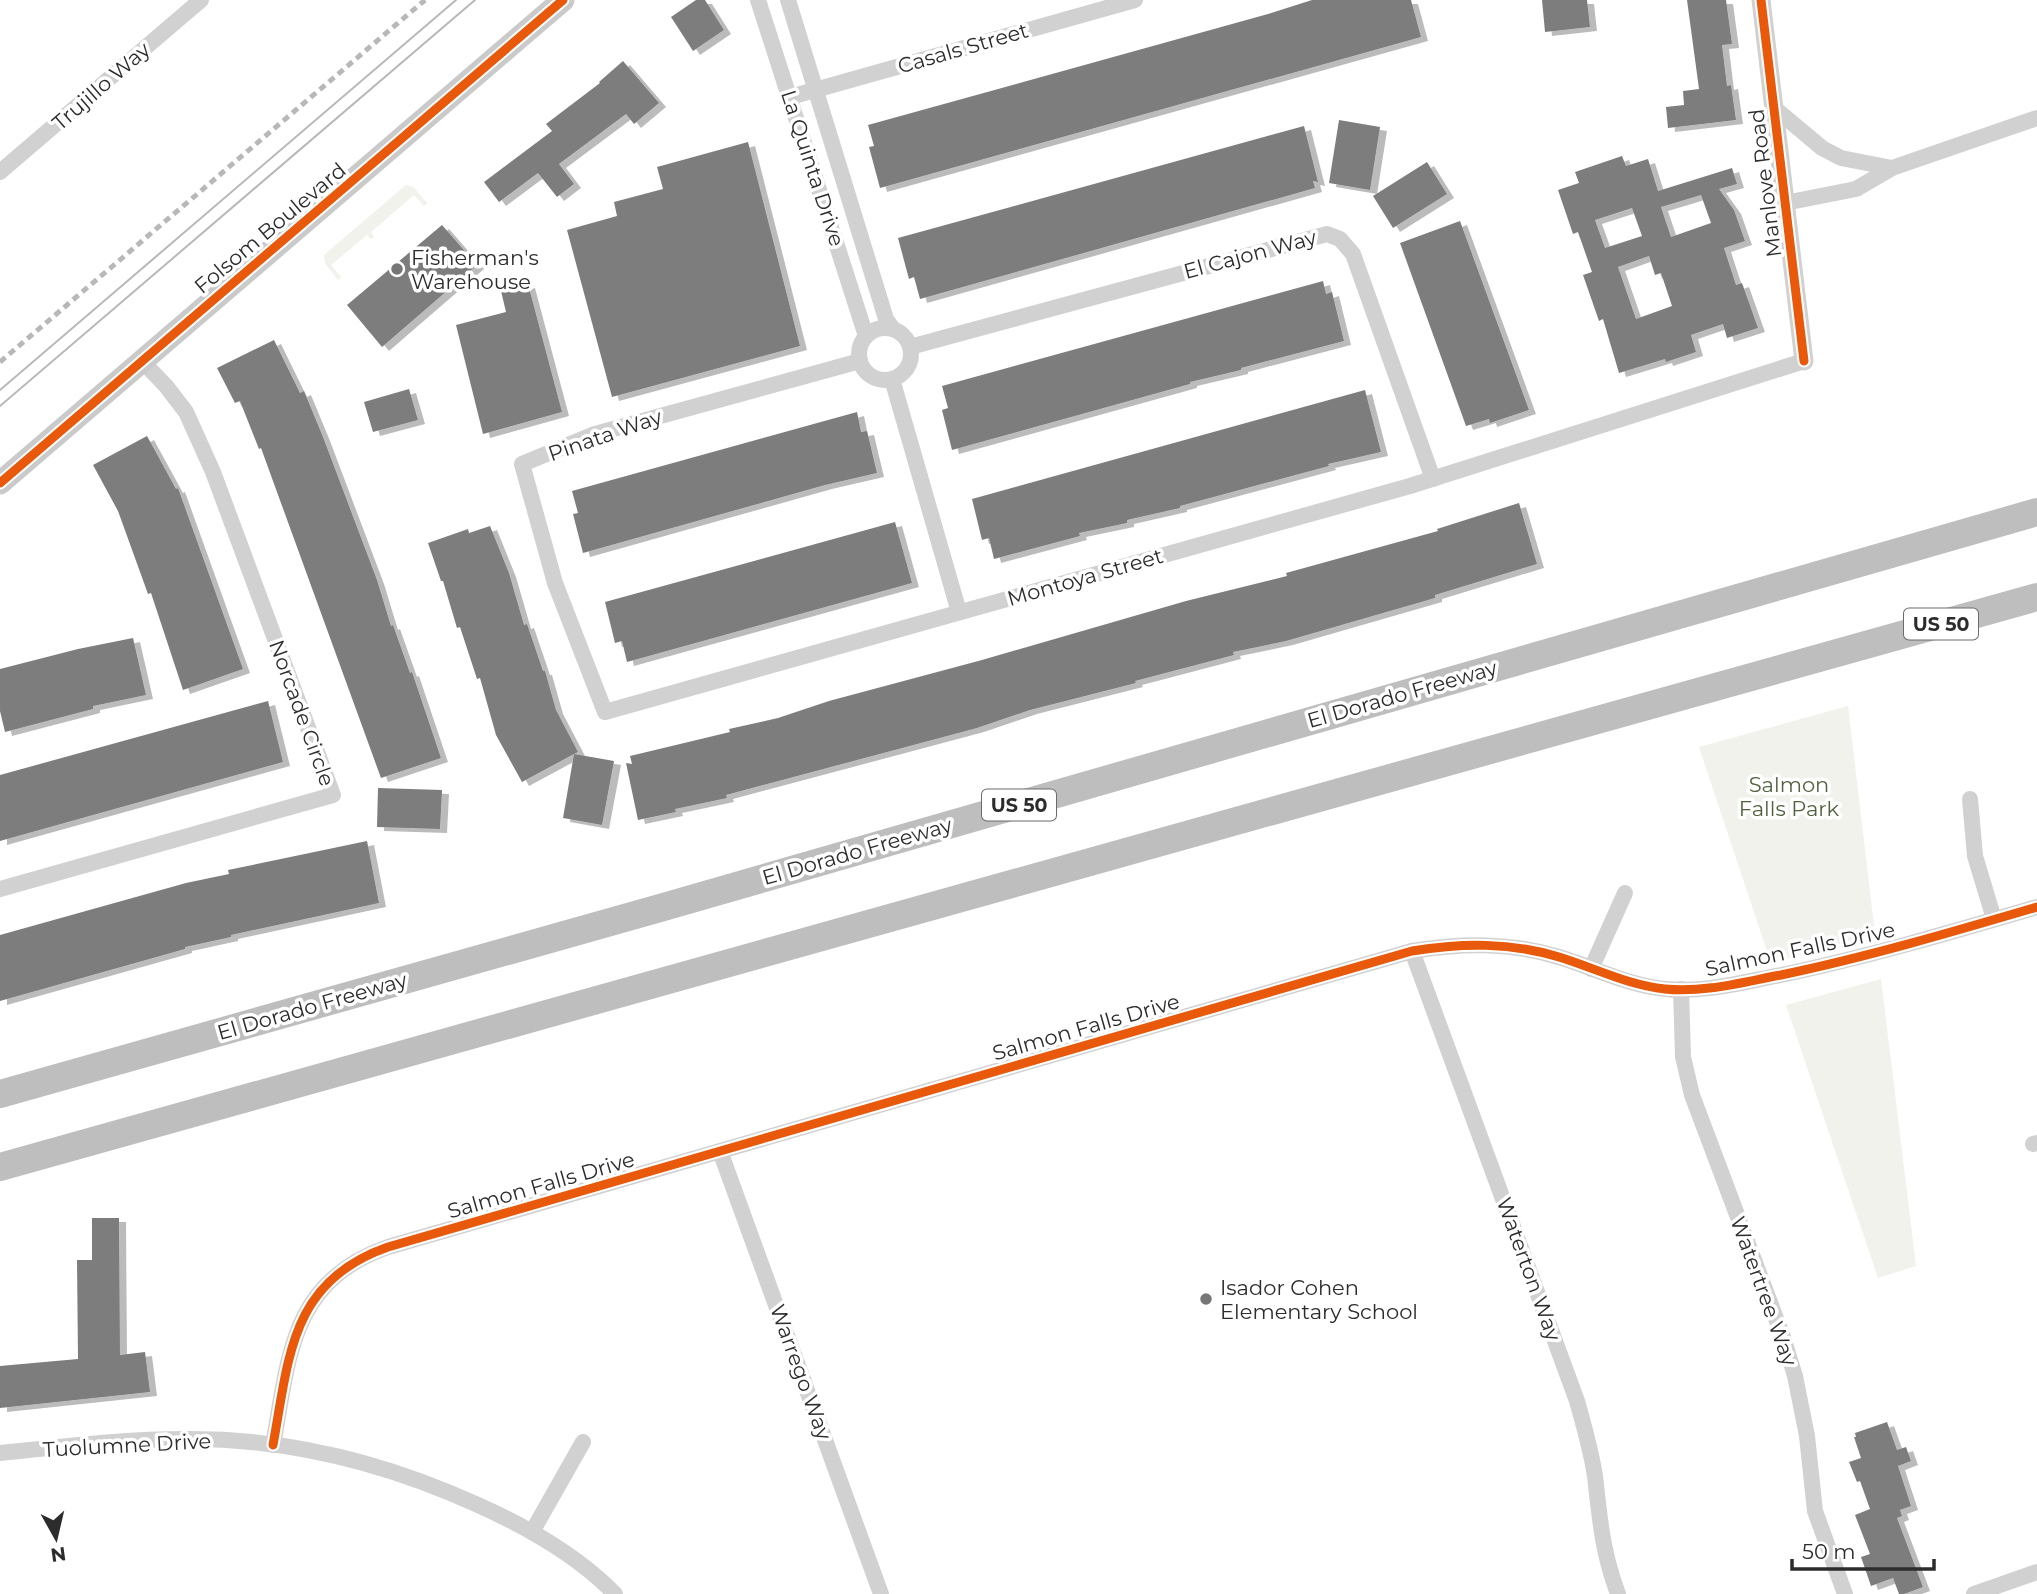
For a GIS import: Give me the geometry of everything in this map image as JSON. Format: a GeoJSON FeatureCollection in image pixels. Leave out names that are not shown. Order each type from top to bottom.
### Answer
{"type":"FeatureCollection","features":[{"type":"Feature","properties":{"kind":"highway","name":"El Dorado Freeway"},"geometry":{"type":"LineString","coordinates":[[0,1094],[660,908],[2037,512]]}},
{"type":"Feature","properties":{"kind":"highway","name":"US 50"},"geometry":{"type":"LineString","coordinates":[[0,1167],[2037,597]]}},
{"type":"Feature","properties":{"kind":"main road","name":"Folsom Boulevard"},"geometry":{"type":"LineString","coordinates":[[0,483],[563,0]]}},
{"type":"Feature","properties":{"kind":"street","name":"Trujillo Way"},"geometry":{"type":"LineString","coordinates":[[0,172],[201,0]]}},
{"type":"Feature","properties":{"kind":"street","name":"La Quinta Drive"},"geometry":{"type":"LineString","coordinates":[[758,0],[866,336]]}},
{"type":"Feature","properties":{"kind":"street","name":"La Quinta Drive"},"geometry":{"type":"LineString","coordinates":[[788,0],[886,319],[893,329]]}},
{"type":"Feature","properties":{"kind":"street","name":"Casals Street"},"geometry":{"type":"LineString","coordinates":[[790,97],[1136,0]]}},
{"type":"Feature","properties":{"kind":"street","name":"Manlove Road"},"geometry":{"type":"LineString","coordinates":[[1564,437],[1804,361],[1761,0]]}},
{"type":"Feature","properties":{"kind":"street"},"geometry":{"type":"LineString","coordinates":[[1773,107],[1822,148],[1841,158],[1892,168]]}},
{"type":"Feature","properties":{"kind":"street"},"geometry":{"type":"LineString","coordinates":[[1785,203],[1856,189],[1892,168],[2037,118]]}},
{"type":"Feature","properties":{"kind":"street","name":"El Cajon Way"},"geometry":{"type":"LineString","coordinates":[[910,347],[1327,234],[1340,239],[1353,254],[1433,479]]}},
{"type":"Feature","properties":{"kind":"street"},"geometry":{"type":"LineString","coordinates":[[880,329],[893,329],[902,334],[910,347],[909,363],[905,370],[892,379],[879,379],[860,361],[860,347],[866,336],[880,329]]}},
{"type":"Feature","properties":{"kind":"street","name":"Norcade Circle"},"geometry":{"type":"LineString","coordinates":[[0,889],[333,795],[213,472],[186,412],[142,361]]}},
{"type":"Feature","properties":{"kind":"street","name":"Pinata Way"},"geometry":{"type":"LineString","coordinates":[[605,712],[555,583],[522,464],[595,434],[860,361]]}},
{"type":"Feature","properties":{"kind":"street"},"geometry":{"type":"LineString","coordinates":[[892,379],[959,612]]}},
{"type":"Feature","properties":{"kind":"street","name":"Montoya Street"},"geometry":{"type":"LineString","coordinates":[[605,712],[1433,479],[1564,437]]}},
{"type":"Feature","properties":{"kind":"street"},"geometry":{"type":"LineString","coordinates":[[1970,799],[1975,856],[1994,919]]}},
{"type":"Feature","properties":{"kind":"street"},"geometry":{"type":"LineString","coordinates":[[1591,969],[1625,892]]}},
{"type":"Feature","properties":{"kind":"street","name":"Salmon Falls Drive"},"geometry":{"type":"LineString","coordinates":[[273,1445],[296,1333],[317,1295],[348,1266],[387,1247],[1412,951],[1462,945],[1501,946],[1541,952],[1636,984],[1682,989],[1704,988],[1839,962],[2037,907]]}},
{"type":"Feature","properties":{"kind":"street","name":"Waterton Way"},"geometry":{"type":"LineString","coordinates":[[1412,951],[1577,1401],[1592,1463],[1601,1540],[1618,1594]]}},
{"type":"Feature","properties":{"kind":"street","name":"Watertree Way"},"geometry":{"type":"LineString","coordinates":[[1682,989],[1684,1057],[1692,1095],[1783,1337],[1795,1376],[1807,1436],[1815,1511],[1845,1594]]}},
{"type":"Feature","properties":{"kind":"street","name":"Warrego Way"},"geometry":{"type":"LineString","coordinates":[[720,1151],[881,1594]]}},
{"type":"Feature","properties":{"kind":"street","name":"Tuolumne Drive"},"geometry":{"type":"LineString","coordinates":[[0,1453],[137,1440],[186,1439],[273,1445],[357,1461],[404,1475],[461,1497],[531,1532],[579,1563],[615,1594]]}},
{"type":"Feature","properties":{"kind":"street"},"geometry":{"type":"LineString","coordinates":[[531,1532],[583,1442]]}},
{"type":"Feature","properties":{"kind":"street"},"geometry":{"type":"LineString","coordinates":[[1975,1594],[2037,1572]]}},
{"type":"Feature","properties":{"kind":"green space"},"geometry":{"type":"Polygon","coordinates":[[[406,185],[413,187],[427,203],[424,206],[414,195],[371,232],[374,237],[371,239],[367,235],[331,265],[341,277],[338,280],[325,263],[324,255],[406,185]]]}},
{"type":"Feature","properties":{"kind":"green space","name":"Salmon Falls Park"},"geometry":{"type":"Polygon","coordinates":[[[1848,706],[1875,934],[1771,963],[1699,747],[1848,706]]]}},
{"type":"Feature","properties":{"kind":"green space"},"geometry":{"type":"Polygon","coordinates":[[[1881,979],[1916,1266],[1878,1278],[1786,1005],[1881,979]]]}},
{"type":"Feature","properties":{"kind":"building"},"geometry":{"type":"Polygon","coordinates":[[[696,0],[705,0],[724,30],[693,51],[671,17],[696,0]]]}},
{"type":"Feature","properties":{"kind":"building"},"geometry":{"type":"Polygon","coordinates":[[[1312,0],[1411,0],[1421,37],[880,188],[869,147],[874,146],[868,125],[1312,0]]]}},
{"type":"Feature","properties":{"kind":"building"},"geometry":{"type":"Polygon","coordinates":[[[1542,0],[1587,0],[1590,27],[1545,32],[1542,0]]]}},
{"type":"Feature","properties":{"kind":"building"},"geometry":{"type":"Polygon","coordinates":[[[1687,0],[1726,0],[1732,44],[1722,45],[1727,86],[1731,85],[1736,120],[1668,128],[1666,107],[1684,105],[1683,91],[1699,89],[1687,0]]]}},
{"type":"Feature","properties":{"kind":"building"},"geometry":{"type":"Polygon","coordinates":[[[623,61],[659,103],[634,124],[626,114],[559,164],[574,184],[557,197],[538,173],[499,202],[484,182],[552,131],[546,124],[600,83],[623,61]]]}},
{"type":"Feature","properties":{"kind":"building"},"geometry":{"type":"Polygon","coordinates":[[[1339,120],[1380,127],[1370,190],[1329,183],[1339,120]]]}},
{"type":"Feature","properties":{"kind":"building"},"geometry":{"type":"Polygon","coordinates":[[[1304,126],[1318,182],[1313,181],[1315,188],[920,299],[914,277],[909,279],[898,238],[1304,126]]]}},
{"type":"Feature","properties":{"kind":"building"},"geometry":{"type":"Polygon","coordinates":[[[748,142],[800,346],[612,397],[567,230],[617,216],[614,202],[663,189],[657,167],[748,142]]]}},
{"type":"Feature","properties":{"kind":"building"},"geometry":{"type":"Polygon","coordinates":[[[1622,156],[1626,166],[1648,159],[1658,191],[1732,168],[1737,184],[1719,189],[1734,210],[1745,241],[1724,248],[1736,285],[1742,283],[1758,328],[1727,338],[1723,324],[1691,335],[1696,352],[1619,373],[1603,319],[1599,321],[1583,275],[1592,272],[1578,232],[1573,234],[1558,190],[1579,183],[1575,172],[1622,156]],[[1701,195],[1661,207],[1671,237],[1711,223],[1701,195]],[[1632,208],[1595,220],[1605,248],[1642,236],[1632,208]],[[1649,256],[1618,267],[1636,319],[1672,306],[1661,273],[1655,275],[1649,256]]]}},
{"type":"Feature","properties":{"kind":"building"},"geometry":{"type":"Polygon","coordinates":[[[1427,162],[1447,194],[1393,228],[1373,196],[1427,162]]]}},
{"type":"Feature","properties":{"kind":"building"},"geometry":{"type":"Polygon","coordinates":[[[1460,221],[1529,410],[1490,423],[1489,419],[1466,426],[1400,243],[1460,221]]]}},
{"type":"Feature","properties":{"kind":"building"},"geometry":{"type":"Polygon","coordinates":[[[442,225],[477,265],[382,347],[347,305],[442,225]]]}},
{"type":"Feature","properties":{"kind":"building"},"geometry":{"type":"Polygon","coordinates":[[[1323,281],[1326,294],[1332,292],[1344,341],[952,450],[942,410],[948,408],[942,386],[1323,281]]]}},
{"type":"Feature","properties":{"kind":"building"},"geometry":{"type":"Polygon","coordinates":[[[528,284],[562,412],[483,434],[456,325],[506,312],[501,291],[528,284]]]}},
{"type":"Feature","properties":{"kind":"building"},"geometry":{"type":"Polygon","coordinates":[[[274,340],[300,393],[304,391],[323,437],[377,580],[391,626],[393,625],[410,673],[412,672],[441,758],[381,778],[261,448],[259,449],[240,401],[235,403],[217,368],[274,340]]]}},
{"type":"Feature","properties":{"kind":"building"},"geometry":{"type":"Polygon","coordinates":[[[409,389],[418,420],[373,432],[364,402],[409,389]]]}},
{"type":"Feature","properties":{"kind":"building"},"geometry":{"type":"Polygon","coordinates":[[[1365,390],[1381,452],[1328,464],[1329,466],[1127,520],[1127,523],[1079,533],[1080,536],[994,559],[989,538],[982,540],[972,499],[1365,390]]]}},
{"type":"Feature","properties":{"kind":"building"},"geometry":{"type":"Polygon","coordinates":[[[857,412],[861,432],[867,431],[877,473],[583,553],[573,514],[578,513],[572,491],[857,412]]]}},
{"type":"Feature","properties":{"kind":"building"},"geometry":{"type":"Polygon","coordinates":[[[147,436],[176,489],[178,488],[243,669],[183,690],[151,593],[148,594],[118,511],[93,465],[147,436]]]}},
{"type":"Feature","properties":{"kind":"building"},"geometry":{"type":"Polygon","coordinates":[[[1519,503],[1537,564],[1435,595],[1435,598],[1286,641],[1233,652],[1234,655],[1030,710],[977,728],[726,795],[727,798],[675,809],[676,812],[638,820],[626,763],[632,764],[630,756],[730,732],[729,729],[778,718],[829,701],[1186,601],[1287,576],[1286,573],[1438,531],[1437,529],[1519,503]]]}},
{"type":"Feature","properties":{"kind":"building"},"geometry":{"type":"Polygon","coordinates":[[[895,522],[912,583],[627,662],[622,641],[615,643],[605,602],[895,522]]]}},
{"type":"Feature","properties":{"kind":"building"},"geometry":{"type":"Polygon","coordinates":[[[490,526],[509,573],[524,625],[527,624],[545,671],[556,710],[578,752],[522,782],[496,735],[480,678],[477,679],[460,627],[457,628],[428,543],[468,529],[469,533],[490,526]]]}},
{"type":"Feature","properties":{"kind":"building"},"geometry":{"type":"Polygon","coordinates":[[[133,638],[146,695],[93,706],[93,709],[5,732],[0,711],[0,669],[133,638]]]}},
{"type":"Feature","properties":{"kind":"building"},"geometry":{"type":"Polygon","coordinates":[[[268,701],[283,762],[0,841],[0,775],[268,701]]]}},
{"type":"Feature","properties":{"kind":"building"},"geometry":{"type":"Polygon","coordinates":[[[574,754],[614,761],[602,825],[563,818],[574,754]]]}},
{"type":"Feature","properties":{"kind":"building"},"geometry":{"type":"Polygon","coordinates":[[[378,788],[442,790],[440,829],[377,827],[378,788]]]}},
{"type":"Feature","properties":{"kind":"building"},"geometry":{"type":"Polygon","coordinates":[[[367,841],[379,903],[231,935],[0,1001],[0,935],[186,883],[229,874],[228,870],[367,841]]]}},
{"type":"Feature","properties":{"kind":"building"},"geometry":{"type":"Polygon","coordinates":[[[92,1218],[119,1218],[120,1355],[145,1352],[150,1392],[0,1408],[0,1366],[78,1359],[77,1260],[92,1260],[92,1218]]]}},
{"type":"Feature","properties":{"kind":"building"},"geometry":{"type":"Polygon","coordinates":[[[1887,1422],[1897,1450],[1906,1447],[1911,1461],[1898,1466],[1911,1506],[1900,1510],[1902,1516],[1897,1518],[1923,1587],[1904,1594],[1899,1594],[1893,1578],[1871,1586],[1861,1557],[1870,1554],[1855,1515],[1870,1509],[1860,1481],[1857,1482],[1849,1462],[1861,1458],[1855,1433],[1887,1422]]]}},
{"type":"Feature","properties":{"kind":"tram line"},"geometry":{"type":"LineString","coordinates":[[0,390],[456,0]]}},
{"type":"Feature","properties":{"kind":"tram line"},"geometry":{"type":"LineString","coordinates":[[0,406],[475,0]]}},
{"type":"Feature","properties":{"kind":"railway"},"geometry":{"type":"LineString","coordinates":[[0,362],[425,0]]}},
{"type":"Feature","properties":{"kind":"cycle path"},"geometry":{"type":"LineString","coordinates":[[0,483],[563,0]]}},
{"type":"Feature","properties":{"kind":"cycle path"},"geometry":{"type":"LineString","coordinates":[[1761,0],[1804,361]]}},
{"type":"Feature","properties":{"kind":"cycle path"},"geometry":{"type":"LineString","coordinates":[[273,1445],[291,1353],[300,1326],[313,1302],[331,1280],[356,1262],[388,1247],[1412,951],[1449,946],[1504,946],[1559,957],[1651,987],[1680,990],[1709,988],[1845,960],[2037,907]]}},
{"type":"Feature","properties":{"kind":"place","name":"Fisherman's Warehouse"},"geometry":{"type":"Point","coordinates":[397,269]}},
{"type":"Feature","properties":{"kind":"place","name":"Isador Cohen Elementary School"},"geometry":{"type":"Point","coordinates":[1206,1299]}}]}
